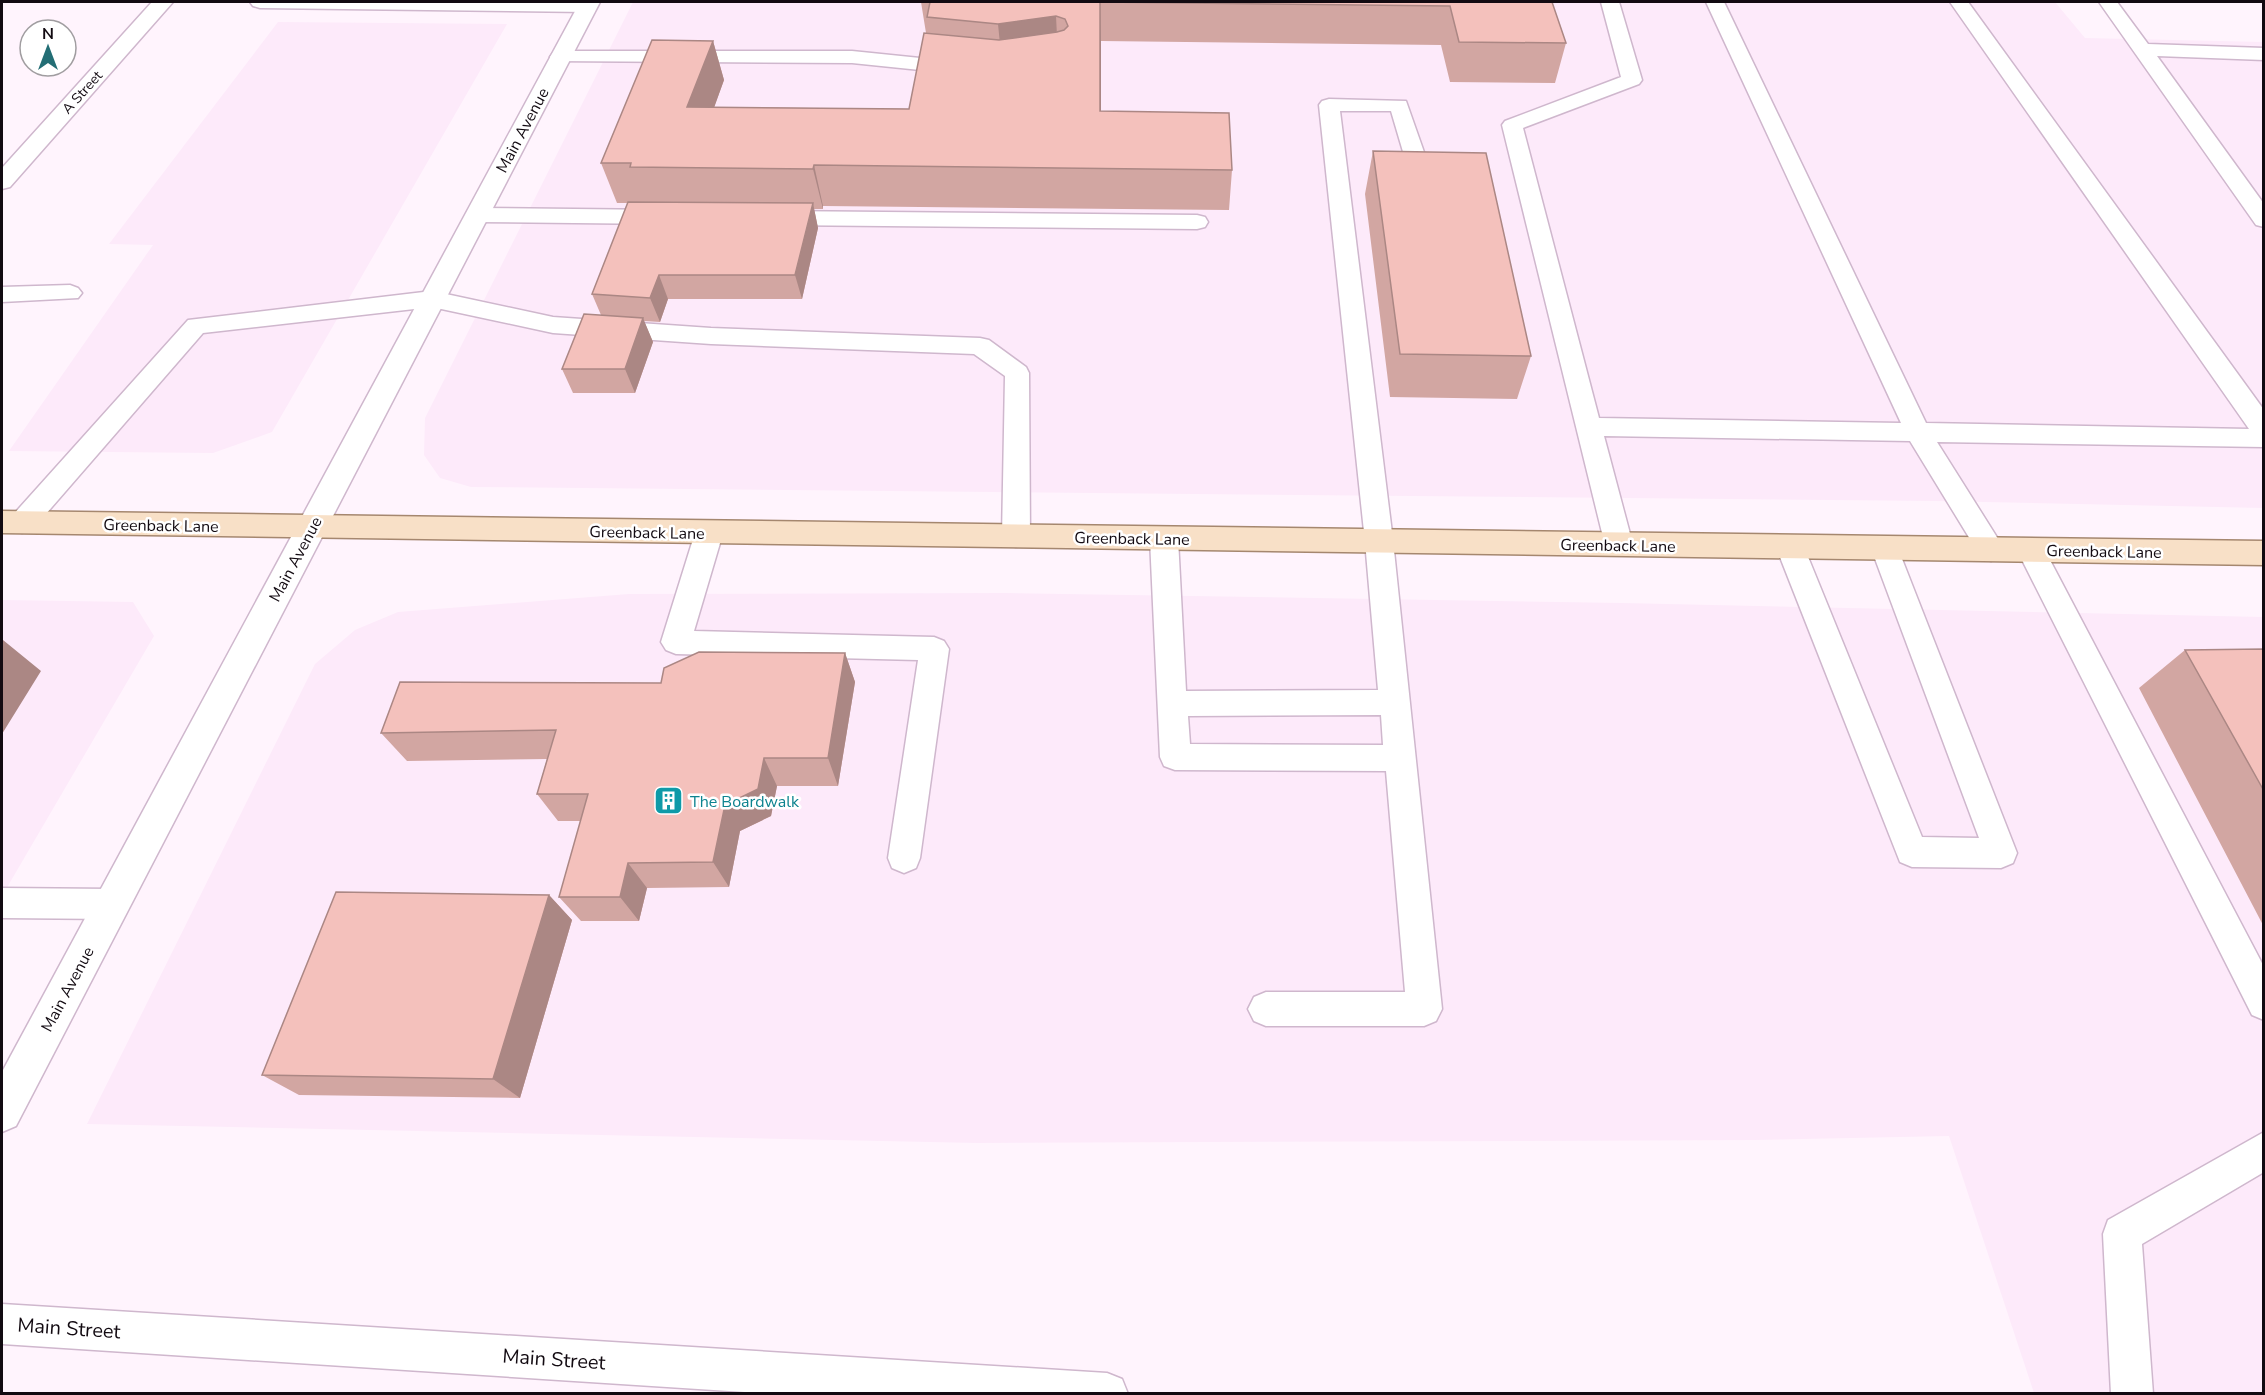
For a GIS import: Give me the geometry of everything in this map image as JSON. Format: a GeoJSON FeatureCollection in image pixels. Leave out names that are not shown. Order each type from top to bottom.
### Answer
{"type":"FeatureCollection","features":[{"type":"Feature","properties":{"kind":"main road","name":"Greenback Lane"},"geometry":{"type":"LineString","coordinates":[[12,522],[311,528],[2264,553]]}},
{"type":"Feature","properties":{"kind":"street","name":"A Street"},"geometry":{"type":"LineString","coordinates":[[2,182],[164,2]]}},
{"type":"Feature","properties":{"kind":"street","name":"Main Avenue"},"geometry":{"type":"LineString","coordinates":[[2,1112],[588,4],[260,2]]}},
{"type":"Feature","properties":{"kind":"lane"},"geometry":{"type":"LineString","coordinates":[[1610,2],[1632,80],[1512,125],[1619,545]]}},
{"type":"Feature","properties":{"kind":"lane"},"geometry":{"type":"LineString","coordinates":[[1715,2],[1918,433],[1991,550]]}},
{"type":"Feature","properties":{"kind":"lane"},"geometry":{"type":"LineString","coordinates":[[1959,2],[2264,430]]}},
{"type":"Feature","properties":{"kind":"lane"},"geometry":{"type":"LineString","coordinates":[[2108,2],[2264,220]]}},
{"type":"Feature","properties":{"kind":"lane"},"geometry":{"type":"LineString","coordinates":[[2143,50],[2264,54]]}},
{"type":"Feature","properties":{"kind":"lane"},"geometry":{"type":"LineString","coordinates":[[560,57],[852,57],[979,70]]}},
{"type":"Feature","properties":{"kind":"lane"},"geometry":{"type":"LineString","coordinates":[[1266,1009],[1424,1009],[1379,541],[1329,105],[1399,105],[1420,172]]}},
{"type":"Feature","properties":{"kind":"lane"},"geometry":{"type":"LineString","coordinates":[[477,215],[681,217]]}},
{"type":"Feature","properties":{"kind":"lane"},"geometry":{"type":"LineString","coordinates":[[753,218],[1197,222]]}},
{"type":"Feature","properties":{"kind":"lane"},"geometry":{"type":"LineString","coordinates":[[2,295],[70,293]]}},
{"type":"Feature","properties":{"kind":"lane"},"geometry":{"type":"LineString","coordinates":[[12,522],[196,326],[432,299],[553,325],[711,336],[980,346],[1017,373],[1016,537]]}},
{"type":"Feature","properties":{"kind":"lane"},"geometry":{"type":"LineString","coordinates":[[1589,428],[2264,438]]}},
{"type":"Feature","properties":{"kind":"lane"},"geometry":{"type":"LineString","coordinates":[[709,533],[676,642],[934,649],[904,858]]}},
{"type":"Feature","properties":{"kind":"lane"},"geometry":{"type":"LineString","coordinates":[[1164,539],[1175,757],[1399,758]]}},
{"type":"Feature","properties":{"kind":"lane"},"geometry":{"type":"LineString","coordinates":[[1790,547],[1912,852],[2001,853],[1885,548]]}},
{"type":"Feature","properties":{"kind":"lane"},"geometry":{"type":"LineString","coordinates":[[2031,550],[2264,1003]]}},
{"type":"Feature","properties":{"kind":"lane"},"geometry":{"type":"LineString","coordinates":[[1172,704],[1394,702]]}},
{"type":"Feature","properties":{"kind":"lane"},"geometry":{"type":"LineString","coordinates":[[2,903],[112,904]]}},
{"type":"Feature","properties":{"kind":"lane"},"geometry":{"type":"LineString","coordinates":[[2132,1394],[2122,1234],[2264,1151]]}},
{"type":"Feature","properties":{"kind":"lane","name":"Main Street"},"geometry":{"type":"LineString","coordinates":[[2,1324],[1107,1394]]}},
{"type":"Feature","properties":{"kind":"shaded area"},"geometry":{"type":"Polygon","coordinates":[[[633,2],[2055,2],[2085,38],[2263,42],[2263,508],[1935,501],[471,487],[440,478],[424,455],[425,418],[633,2]]]}},
{"type":"Feature","properties":{"kind":"shaded area"},"geometry":{"type":"Polygon","coordinates":[[[278,22],[507,24],[272,432],[213,453],[9,451],[153,245],[109,244],[278,22]]]}},
{"type":"Feature","properties":{"kind":"shaded area"},"geometry":{"type":"Polygon","coordinates":[[[1006,593],[2263,617],[2263,1393],[2034,1393],[1949,1136],[1754,1140],[978,1143],[87,1124],[315,664],[355,630],[398,612],[629,594],[1006,593]]]}},
{"type":"Feature","properties":{"kind":"shaded area"},"geometry":{"type":"Polygon","coordinates":[[[2,600],[133,602],[154,636],[2,896],[2,600]]]}},
{"type":"Feature","properties":{"kind":"building"},"geometry":{"type":"Polygon","coordinates":[[[930,2],[1100,2],[1100,111],[1229,113],[1232,170],[814,165],[813,169],[630,167],[631,163],[601,163],[652,40],[713,41],[687,107],[909,109],[924,33],[999,40],[1057,32],[1068,26],[1065,19],[1056,16],[998,24],[927,17],[930,2]]]}},
{"type":"Feature","properties":{"kind":"building"},"geometry":{"type":"Polygon","coordinates":[[[1100,2],[1552,2],[1566,43],[1459,42],[1450,6],[1100,2]]]}},
{"type":"Feature","properties":{"kind":"building"},"geometry":{"type":"Polygon","coordinates":[[[1373,151],[1486,153],[1531,356],[1400,354],[1373,151]]]}},
{"type":"Feature","properties":{"kind":"building"},"geometry":{"type":"Polygon","coordinates":[[[628,202],[813,203],[795,275],[659,275],[650,298],[592,294],[628,202]]]}},
{"type":"Feature","properties":{"kind":"building"},"geometry":{"type":"Polygon","coordinates":[[[584,314],[643,318],[625,369],[562,369],[584,314]]]}},
{"type":"Feature","properties":{"kind":"building"},"geometry":{"type":"Polygon","coordinates":[[[2264,649],[2264,791],[2185,650],[2264,649]]]}},
{"type":"Feature","properties":{"kind":"building"},"geometry":{"type":"Polygon","coordinates":[[[699,652],[845,653],[828,758],[764,758],[758,789],[725,805],[713,862],[628,863],[620,897],[559,897],[588,794],[537,794],[556,730],[381,733],[400,682],[661,683],[664,668],[699,652]]]}},
{"type":"Feature","properties":{"kind":"building"},"geometry":{"type":"Polygon","coordinates":[[[336,892],[549,895],[493,1079],[262,1075],[336,892]]]}},
{"type":"Feature","properties":{"kind":"place","name":"The Boardwalk"},"geometry":{"type":"Point","coordinates":[669,801]}}]}
